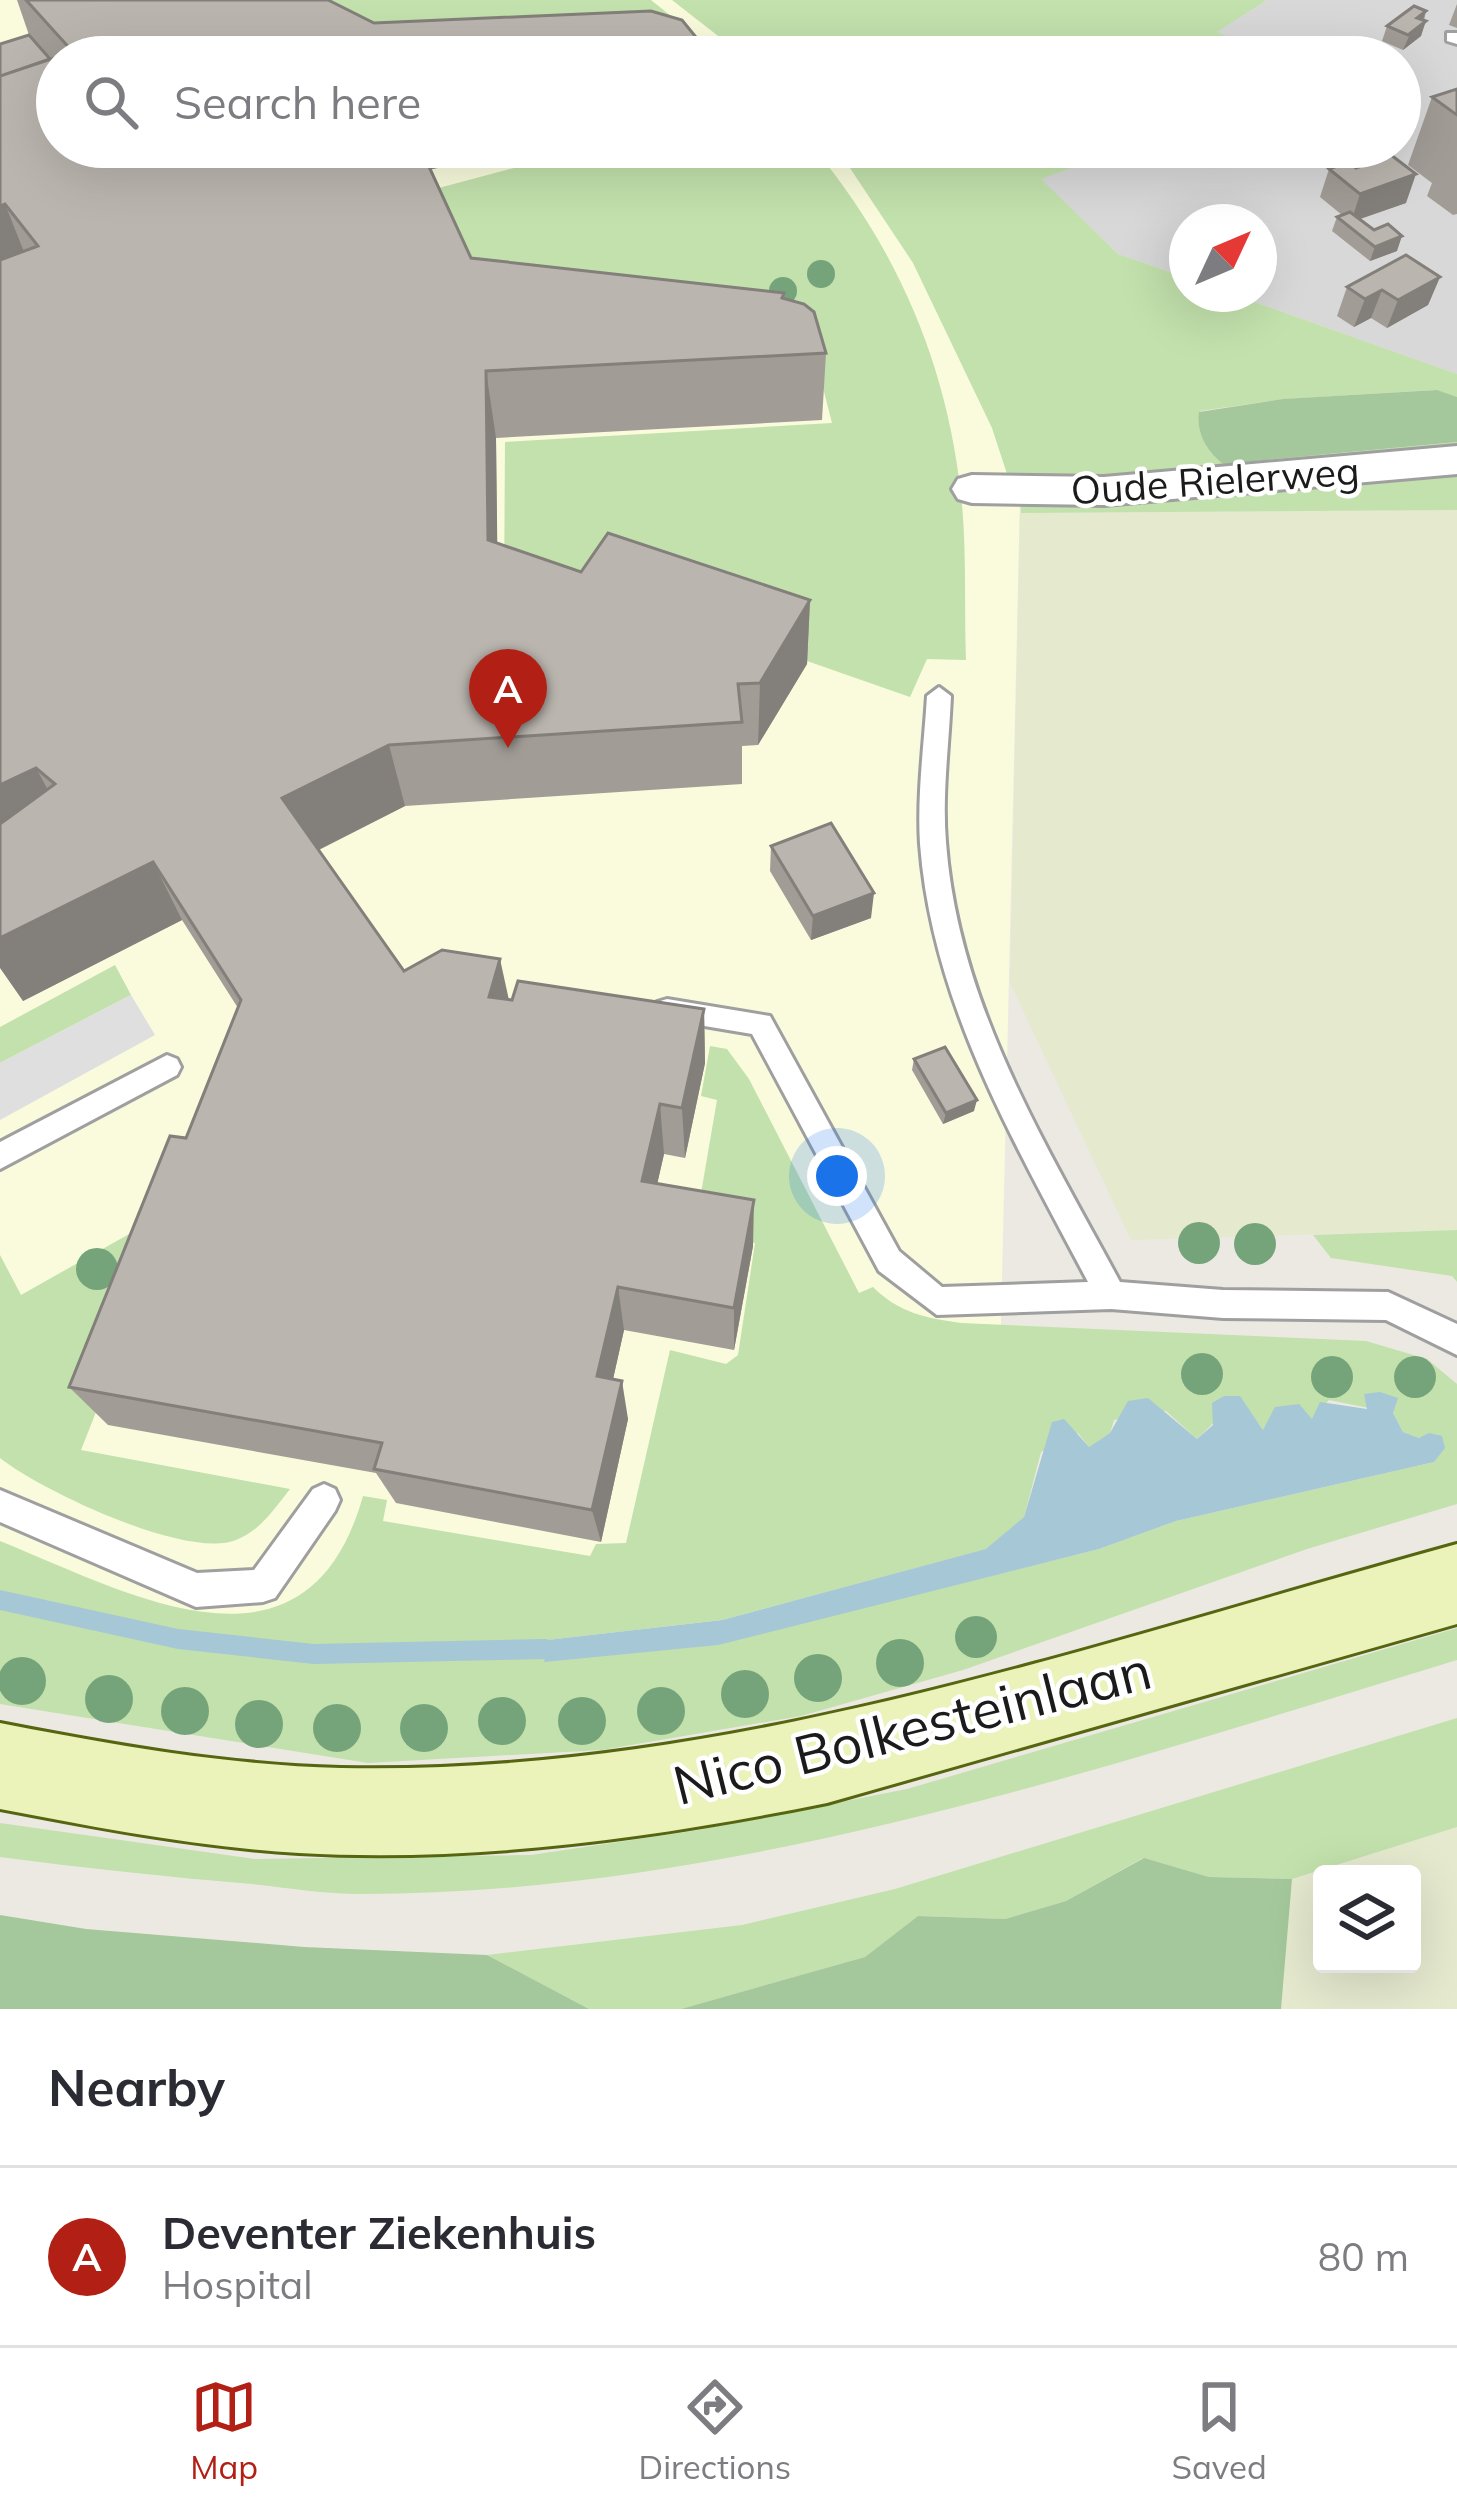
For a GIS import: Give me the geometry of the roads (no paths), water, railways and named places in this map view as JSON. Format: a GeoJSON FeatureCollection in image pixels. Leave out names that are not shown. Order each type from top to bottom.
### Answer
{"type":"FeatureCollection","features":[{"type":"Feature","properties":{"kind":"street","name":"Oude Rielerweg"},"geometry":{"type":"LineString","coordinates":[[971,489],[1104,490],[1457,460]]}},
{"type":"Feature","properties":{"kind":"street","name":"Nico Bolkesteinlaan"},"geometry":{"type":"LineString","coordinates":[[0,1766],[128,1790],[343,1811],[484,1809],[618,1797],[722,1783],[827,1760],[1457,1584]]}},
{"type":"Feature","properties":{"kind":"lane"},"geometry":{"type":"LineString","coordinates":[[939,696],[933,844],[949,949],[986,1055],[1111,1295]]}},
{"type":"Feature","properties":{"kind":"lane"},"geometry":{"type":"LineString","coordinates":[[646,1007],[760,1024],[889,1262],[937,1301],[1111,1295],[1223,1304],[1388,1306],[1457,1340]]}},
{"type":"Feature","properties":{"kind":"lane"},"geometry":{"type":"LineString","coordinates":[[0,1156],[166,1067]]}},
{"type":"Feature","properties":{"kind":"lane"},"geometry":{"type":"LineString","coordinates":[[0,1506],[196,1590],[263,1586],[324,1500]]}},
{"type":"Feature","properties":{"kind":"water"},"geometry":{"type":"Polygon","coordinates":[[[1380,1392],[1398,1398],[1393,1413],[1403,1432],[1419,1438],[1429,1433],[1442,1436],[1445,1448],[1434,1462],[1176,1521],[1099,1549],[718,1645],[544,1662],[547,1640],[722,1620],[986,1549],[1024,1517],[1052,1422],[1064,1419],[1089,1447],[1110,1433],[1128,1401],[1148,1398],[1197,1439],[1213,1425],[1212,1403],[1224,1396],[1240,1396],[1263,1430],[1275,1407],[1299,1404],[1312,1419],[1320,1402],[1367,1409],[1364,1394],[1380,1392]]]}},
{"type":"Feature","properties":{"kind":"waterway"},"geometry":{"type":"LineString","coordinates":[[0,1600],[178,1639],[314,1654],[546,1649]]}},
{"type":"Feature","properties":{"kind":"place","name":"Deventer Ziekenhuis"},"geometry":{"type":"Point","coordinates":[508,748]}}]}
